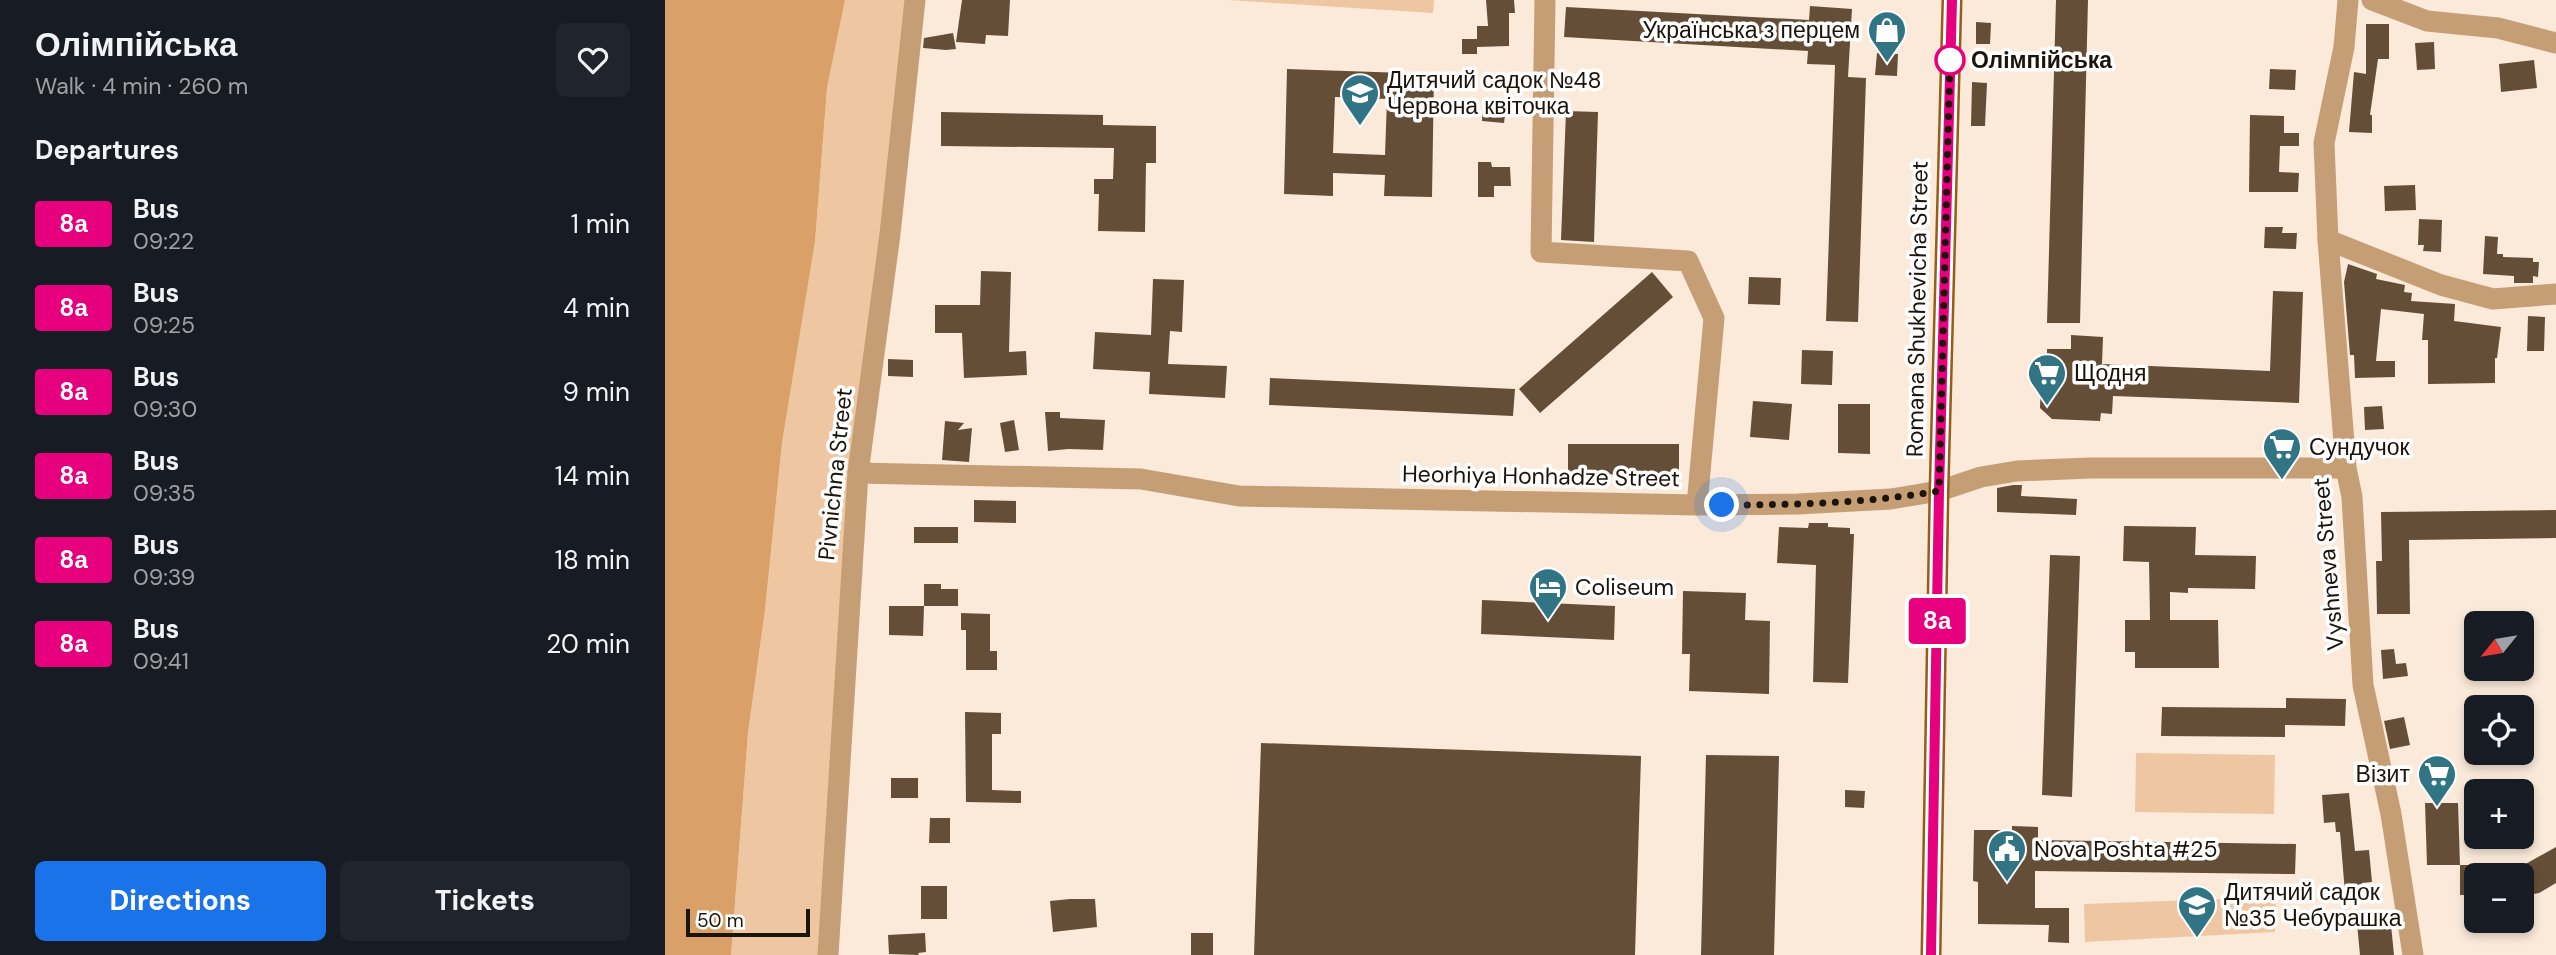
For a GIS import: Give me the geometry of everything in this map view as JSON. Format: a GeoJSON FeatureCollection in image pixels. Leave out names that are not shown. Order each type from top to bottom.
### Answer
{"type":"FeatureCollection","features":[{"type":"Feature","properties":{"kind":"main road","name":"Romana Shukhevicha Street"},"geometry":{"type":"LineString","coordinates":[[1931,955],[1939,491],[1952,0]]}},
{"type":"Feature","properties":{"kind":"street","name":"Pivnichna Street"},"geometry":{"type":"LineString","coordinates":[[828,955],[858,473],[890,234],[915,0]]}},
{"type":"Feature","properties":{"kind":"street"},"geometry":{"type":"LineString","coordinates":[[1545,0],[1541,252],[1688,261],[1714,318],[1697,505]]}},
{"type":"Feature","properties":{"kind":"street","name":"Vyshneva Street"},"geometry":{"type":"LineString","coordinates":[[2348,0],[2344,47],[2324,143],[2328,240],[2346,468],[2352,497],[2363,685],[2391,814],[2413,955]]}},
{"type":"Feature","properties":{"kind":"street"},"geometry":{"type":"LineString","coordinates":[[2372,0],[2427,21],[2498,28],[2556,43]]}},
{"type":"Feature","properties":{"kind":"street"},"geometry":{"type":"LineString","coordinates":[[2328,240],[2441,285],[2493,299],[2556,294]]}},
{"type":"Feature","properties":{"kind":"street","name":"Heorhiya Honhadze Street"},"geometry":{"type":"LineString","coordinates":[[858,473],[1141,479],[1239,496],[1798,505],[1891,499],[1939,491],[1981,477],[2017,471],[2090,468],[2346,468]]}},
{"type":"Feature","properties":{"kind":"shaded area"},"geometry":{"type":"Polygon","coordinates":[[[665,0],[845,0],[827,88],[815,242],[782,443],[765,610],[748,733],[731,955],[665,955],[665,0]]]}},
{"type":"Feature","properties":{"kind":"shaded area"},"geometry":{"type":"Polygon","coordinates":[[[845,0],[906,0],[819,955],[731,955],[748,733],[765,610],[782,443],[815,242],[827,88],[845,0]]]}},
{"type":"Feature","properties":{"kind":"shaded area"},"geometry":{"type":"Polygon","coordinates":[[[1228,0],[1434,0],[1433,13],[1228,0]]]}},
{"type":"Feature","properties":{"kind":"shaded area"},"geometry":{"type":"Polygon","coordinates":[[[2136,753],[2275,755],[2274,814],[2135,812],[2136,753]]]}},
{"type":"Feature","properties":{"kind":"shaded area"},"geometry":{"type":"Polygon","coordinates":[[[2276,897],[2275,932],[2085,942],[2084,904],[2276,897]]]}},
{"type":"Feature","properties":{"kind":"building"},"geometry":{"type":"Polygon","coordinates":[[[962,0],[1010,0],[1008,36],[986,35],[985,44],[956,42],[962,0]]]}},
{"type":"Feature","properties":{"kind":"building"},"geometry":{"type":"Polygon","coordinates":[[[1486,0],[1514,0],[1515,13],[1509,13],[1509,46],[1477,47],[1477,26],[1488,26],[1486,0]]]}},
{"type":"Feature","properties":{"kind":"building"},"geometry":{"type":"Polygon","coordinates":[[[2056,0],[2088,0],[2080,323],[2047,323],[2056,0]]]}},
{"type":"Feature","properties":{"kind":"building"},"geometry":{"type":"Polygon","coordinates":[[[1810,6],[1852,9],[1848,77],[1866,78],[1858,322],[1826,321],[1835,65],[1807,64],[1808,51],[1564,37],[1566,7],[1809,20],[1810,6]]]}},
{"type":"Feature","properties":{"kind":"building"},"geometry":{"type":"Polygon","coordinates":[[[1976,22],[1991,23],[1990,44],[1976,44],[1976,22]]]}},
{"type":"Feature","properties":{"kind":"building"},"geometry":{"type":"Polygon","coordinates":[[[2366,24],[2389,24],[2389,59],[2378,59],[2370,115],[2372,133],[2349,132],[2354,72],[2366,74],[2366,24]]]}},
{"type":"Feature","properties":{"kind":"building"},"geometry":{"type":"Polygon","coordinates":[[[953,33],[956,49],[923,48],[924,38],[953,33]]]}},
{"type":"Feature","properties":{"kind":"building"},"geometry":{"type":"Polygon","coordinates":[[[1462,39],[1477,39],[1477,54],[1462,54],[1462,39]]]}},
{"type":"Feature","properties":{"kind":"building"},"geometry":{"type":"Polygon","coordinates":[[[2434,42],[2435,69],[2417,70],[2415,43],[2434,42]]]}},
{"type":"Feature","properties":{"kind":"building"},"geometry":{"type":"Polygon","coordinates":[[[1877,53],[1898,54],[1897,76],[1875,75],[1877,53]]]}},
{"type":"Feature","properties":{"kind":"building"},"geometry":{"type":"Polygon","coordinates":[[[2534,60],[2537,88],[2501,92],[2499,64],[2534,60]]]}},
{"type":"Feature","properties":{"kind":"building"},"geometry":{"type":"Polygon","coordinates":[[[1287,69],[1434,74],[1432,197],[1384,196],[1385,175],[1333,173],[1333,196],[1284,194],[1287,69]],[[1335,97],[1333,153],[1385,155],[1387,99],[1335,97]]]}},
{"type":"Feature","properties":{"kind":"building"},"geometry":{"type":"Polygon","coordinates":[[[2270,69],[2296,70],[2295,90],[2269,89],[2270,69]]]}},
{"type":"Feature","properties":{"kind":"building"},"geometry":{"type":"Polygon","coordinates":[[[1972,82],[1987,83],[1985,126],[1971,126],[1972,82]]]}},
{"type":"Feature","properties":{"kind":"building"},"geometry":{"type":"Polygon","coordinates":[[[1483,105],[1506,106],[1504,123],[1482,121],[1483,105]]]}},
{"type":"Feature","properties":{"kind":"building"},"geometry":{"type":"Polygon","coordinates":[[[1566,111],[1598,112],[1594,242],[1561,240],[1566,111]]]}},
{"type":"Feature","properties":{"kind":"building"},"geometry":{"type":"Polygon","coordinates":[[[941,112],[1103,115],[1103,125],[1156,126],[1156,163],[1146,163],[1145,232],[1098,231],[1099,194],[1094,194],[1094,179],[1113,179],[1114,148],[941,146],[941,112]]]}},
{"type":"Feature","properties":{"kind":"building"},"geometry":{"type":"Polygon","coordinates":[[[2250,115],[2284,116],[2284,133],[2299,133],[2299,146],[2280,146],[2279,172],[2299,173],[2298,192],[2249,192],[2250,115]]]}},
{"type":"Feature","properties":{"kind":"building"},"geometry":{"type":"Polygon","coordinates":[[[1478,162],[1491,162],[1492,167],[1510,167],[1511,186],[1494,186],[1494,197],[1478,197],[1478,162]]]}},
{"type":"Feature","properties":{"kind":"building"},"geometry":{"type":"Polygon","coordinates":[[[2415,185],[2416,210],[2385,211],[2384,186],[2415,185]]]}},
{"type":"Feature","properties":{"kind":"building"},"geometry":{"type":"Polygon","coordinates":[[[2419,219],[2442,220],[2441,252],[2423,251],[2424,245],[2418,245],[2419,219]]]}},
{"type":"Feature","properties":{"kind":"building"},"geometry":{"type":"Polygon","coordinates":[[[2265,227],[2283,227],[2282,233],[2297,233],[2296,249],[2264,248],[2265,227]]]}},
{"type":"Feature","properties":{"kind":"building"},"geometry":{"type":"Polygon","coordinates":[[[2485,236],[2498,237],[2497,254],[2503,254],[2503,257],[2533,258],[2533,262],[2539,262],[2538,277],[2533,276],[2533,283],[2514,283],[2514,276],[2483,274],[2485,236]]]}},
{"type":"Feature","properties":{"kind":"building"},"geometry":{"type":"Polygon","coordinates":[[[2348,264],[2377,274],[2376,279],[2405,285],[2404,292],[2412,293],[2411,301],[2455,304],[2454,321],[2501,327],[2495,358],[2495,383],[2428,384],[2428,340],[2422,340],[2424,314],[2381,309],[2376,361],[2395,361],[2395,377],[2355,378],[2354,355],[2350,355],[2344,282],[2348,264]]]}},
{"type":"Feature","properties":{"kind":"building"},"geometry":{"type":"Polygon","coordinates":[[[981,271],[1011,272],[1009,352],[1026,351],[1027,375],[964,378],[962,333],[935,333],[935,305],[980,305],[981,271]]]}},
{"type":"Feature","properties":{"kind":"building"},"geometry":{"type":"Polygon","coordinates":[[[1652,272],[1673,297],[1540,413],[1519,389],[1652,272]]]}},
{"type":"Feature","properties":{"kind":"building"},"geometry":{"type":"Polygon","coordinates":[[[1749,277],[1781,278],[1780,305],[1748,304],[1749,277]]]}},
{"type":"Feature","properties":{"kind":"building"},"geometry":{"type":"Polygon","coordinates":[[[1153,279],[1184,280],[1182,332],[1170,331],[1168,364],[1227,366],[1225,398],[1149,394],[1150,372],[1093,369],[1095,332],[1151,335],[1153,279]]]}},
{"type":"Feature","properties":{"kind":"building"},"geometry":{"type":"Polygon","coordinates":[[[2273,291],[2303,292],[2299,403],[2113,396],[2112,414],[2101,413],[2100,421],[2052,419],[2040,408],[2042,356],[2047,356],[2047,349],[2071,349],[2071,335],[2103,337],[2102,364],[2270,371],[2273,291]]]}},
{"type":"Feature","properties":{"kind":"building"},"geometry":{"type":"Polygon","coordinates":[[[2528,316],[2545,317],[2544,351],[2527,351],[2528,316]]]}},
{"type":"Feature","properties":{"kind":"building"},"geometry":{"type":"Polygon","coordinates":[[[1802,350],[1833,351],[1832,385],[1801,384],[1802,350]]]}},
{"type":"Feature","properties":{"kind":"building"},"geometry":{"type":"Polygon","coordinates":[[[888,359],[913,360],[913,377],[888,376],[888,359]]]}},
{"type":"Feature","properties":{"kind":"building"},"geometry":{"type":"Polygon","coordinates":[[[1270,378],[1515,389],[1513,416],[1269,405],[1270,378]]]}},
{"type":"Feature","properties":{"kind":"building"},"geometry":{"type":"Polygon","coordinates":[[[1753,401],[1792,404],[1789,440],[1750,437],[1753,401]]]}},
{"type":"Feature","properties":{"kind":"building"},"geometry":{"type":"Polygon","coordinates":[[[1838,404],[1870,404],[1870,454],[1838,453],[1838,404]]]}},
{"type":"Feature","properties":{"kind":"building"},"geometry":{"type":"Polygon","coordinates":[[[2382,406],[2384,429],[2365,430],[2364,407],[2382,406]]]}},
{"type":"Feature","properties":{"kind":"building"},"geometry":{"type":"Polygon","coordinates":[[[1045,412],[1060,412],[1060,418],[1105,420],[1103,450],[1048,451],[1045,412]]]}},
{"type":"Feature","properties":{"kind":"building"},"geometry":{"type":"Polygon","coordinates":[[[1014,420],[1019,450],[1005,452],[1000,423],[1014,420]]]}},
{"type":"Feature","properties":{"kind":"building"},"geometry":{"type":"Polygon","coordinates":[[[945,421],[964,423],[958,430],[972,428],[969,462],[942,460],[945,421]]]}},
{"type":"Feature","properties":{"kind":"building"},"geometry":{"type":"Polygon","coordinates":[[[1568,444],[1679,444],[1679,475],[1568,474],[1568,444]]]}},
{"type":"Feature","properties":{"kind":"building"},"geometry":{"type":"Polygon","coordinates":[[[2022,485],[2021,496],[2077,499],[2076,515],[1997,512],[1997,488],[2022,485]]]}},
{"type":"Feature","properties":{"kind":"building"},"geometry":{"type":"Polygon","coordinates":[[[974,500],[1016,501],[1016,523],[974,522],[974,500]]]}},
{"type":"Feature","properties":{"kind":"building"},"geometry":{"type":"Polygon","coordinates":[[[2556,510],[2556,538],[2409,540],[2410,614],[2377,614],[2376,561],[2382,561],[2381,512],[2556,510]]]}},
{"type":"Feature","properties":{"kind":"building"},"geometry":{"type":"Polygon","coordinates":[[[1809,523],[1828,523],[1828,527],[1850,528],[1850,534],[1854,534],[1848,683],[1813,682],[1816,565],[1777,563],[1779,527],[1808,528],[1809,523]]]}},
{"type":"Feature","properties":{"kind":"building"},"geometry":{"type":"Polygon","coordinates":[[[2124,526],[2196,527],[2195,555],[2256,556],[2255,589],[2188,588],[2188,593],[2170,592],[2170,620],[2218,620],[2219,668],[2135,668],[2135,652],[2125,652],[2125,620],[2150,620],[2149,562],[2123,561],[2124,526]]]}},
{"type":"Feature","properties":{"kind":"building"},"geometry":{"type":"Polygon","coordinates":[[[914,527],[958,527],[958,543],[914,543],[914,527]]]}},
{"type":"Feature","properties":{"kind":"building"},"geometry":{"type":"Polygon","coordinates":[[[2050,555],[2080,556],[2072,797],[2042,795],[2050,555]]]}},
{"type":"Feature","properties":{"kind":"building"},"geometry":{"type":"Polygon","coordinates":[[[924,584],[941,584],[941,589],[958,589],[958,606],[924,606],[924,584]]]}},
{"type":"Feature","properties":{"kind":"building"},"geometry":{"type":"Polygon","coordinates":[[[1683,591],[1746,593],[1745,620],[1770,621],[1769,694],[1689,691],[1690,654],[1682,654],[1683,591]]]}},
{"type":"Feature","properties":{"kind":"building"},"geometry":{"type":"Polygon","coordinates":[[[1482,600],[1615,606],[1614,640],[1481,634],[1482,600]]]}},
{"type":"Feature","properties":{"kind":"building"},"geometry":{"type":"Polygon","coordinates":[[[889,606],[924,606],[923,636],[889,635],[889,606]]]}},
{"type":"Feature","properties":{"kind":"building"},"geometry":{"type":"Polygon","coordinates":[[[961,613],[990,614],[990,651],[997,651],[997,670],[966,670],[966,630],[961,630],[961,613]]]}},
{"type":"Feature","properties":{"kind":"building"},"geometry":{"type":"Polygon","coordinates":[[[2394,649],[2396,664],[2406,663],[2408,676],[2383,679],[2381,650],[2394,649]]]}},
{"type":"Feature","properties":{"kind":"building"},"geometry":{"type":"Polygon","coordinates":[[[2286,698],[2346,699],[2345,726],[2285,725],[2285,737],[2161,736],[2162,707],[2286,708],[2286,698]]]}},
{"type":"Feature","properties":{"kind":"building"},"geometry":{"type":"Polygon","coordinates":[[[965,712],[1001,713],[1001,734],[992,734],[992,790],[1021,791],[1021,803],[966,802],[965,712]]]}},
{"type":"Feature","properties":{"kind":"building"},"geometry":{"type":"Polygon","coordinates":[[[2404,717],[2410,745],[2390,749],[2384,721],[2404,717]]]}},
{"type":"Feature","properties":{"kind":"building"},"geometry":{"type":"Polygon","coordinates":[[[1261,743],[1641,756],[1635,955],[1254,955],[1261,743]]]}},
{"type":"Feature","properties":{"kind":"building"},"geometry":{"type":"Polygon","coordinates":[[[1706,755],[1779,756],[1774,955],[1701,955],[1706,755]]]}},
{"type":"Feature","properties":{"kind":"building"},"geometry":{"type":"Polygon","coordinates":[[[891,778],[918,778],[918,798],[891,798],[891,778]]]}},
{"type":"Feature","properties":{"kind":"building"},"geometry":{"type":"Polygon","coordinates":[[[1845,790],[1865,791],[1864,808],[1845,807],[1845,790]]]}},
{"type":"Feature","properties":{"kind":"building"},"geometry":{"type":"Polygon","coordinates":[[[2349,793],[2355,851],[2369,850],[2372,882],[2362,883],[2362,891],[2345,893],[2340,832],[2336,832],[2335,822],[2324,823],[2322,795],[2349,793]]]}},
{"type":"Feature","properties":{"kind":"building"},"geometry":{"type":"Polygon","coordinates":[[[2425,803],[2458,803],[2460,865],[2427,865],[2425,803]]]}},
{"type":"Feature","properties":{"kind":"building"},"geometry":{"type":"Polygon","coordinates":[[[930,818],[950,818],[950,843],[929,843],[930,818]]]}},
{"type":"Feature","properties":{"kind":"building"},"geometry":{"type":"Polygon","coordinates":[[[2012,826],[2038,827],[2038,840],[2296,844],[2295,874],[2035,871],[2035,908],[2069,908],[2069,943],[2048,942],[2049,925],[1978,924],[1978,882],[1973,881],[1974,830],[2012,830],[2012,826]]]}},
{"type":"Feature","properties":{"kind":"building"},"geometry":{"type":"Polygon","coordinates":[[[2556,847],[2556,883],[2534,894],[2534,863],[2527,863],[2556,847]]]}},
{"type":"Feature","properties":{"kind":"building"},"geometry":{"type":"Polygon","coordinates":[[[2460,865],[2464,865],[2464,895],[2460,895],[2460,865]]]}},
{"type":"Feature","properties":{"kind":"building"},"geometry":{"type":"Polygon","coordinates":[[[921,886],[947,886],[947,919],[921,919],[921,886]]]}},
{"type":"Feature","properties":{"kind":"building"},"geometry":{"type":"Polygon","coordinates":[[[1095,899],[1097,927],[1053,932],[1050,901],[1095,899]]]}},
{"type":"Feature","properties":{"kind":"building"},"geometry":{"type":"Polygon","coordinates":[[[2373,911],[2374,917],[2390,915],[2394,955],[2360,955],[2356,913],[2373,911]]]}},
{"type":"Feature","properties":{"kind":"building"},"geometry":{"type":"Polygon","coordinates":[[[925,933],[926,952],[918,953],[919,955],[889,954],[888,935],[925,933]]]}},
{"type":"Feature","properties":{"kind":"building"},"geometry":{"type":"Polygon","coordinates":[[[1191,933],[1213,933],[1213,955],[1191,955],[1191,933]]]}},
{"type":"Feature","properties":{"kind":"bus line","name":"8а"},"geometry":{"type":"LineString","coordinates":[[1931,955],[1939,491],[1952,0]]}},
{"type":"Feature","properties":{"kind":"place","name":"Олiмпiйська"},"geometry":{"type":"Point","coordinates":[1950,60]}},
{"type":"Feature","properties":{"kind":"place","name":"Українська з перцем"},"geometry":{"type":"Point","coordinates":[1887,64]}},
{"type":"Feature","properties":{"kind":"place","name":"Дитячий садок №48 Червона квіточка"},"geometry":{"type":"Point","coordinates":[1360,127]}},
{"type":"Feature","properties":{"kind":"place","name":"Щодня"},"geometry":{"type":"Point","coordinates":[2047,407]}},
{"type":"Feature","properties":{"kind":"place","name":"Сундучок"},"geometry":{"type":"Point","coordinates":[2282,481]}},
{"type":"Feature","properties":{"kind":"place","name":"Coliseum"},"geometry":{"type":"Point","coordinates":[1548,621]}},
{"type":"Feature","properties":{"kind":"place","name":"Візит"},"geometry":{"type":"Point","coordinates":[2437,808]}},
{"type":"Feature","properties":{"kind":"place","name":"Nova Poshta #25"},"geometry":{"type":"Point","coordinates":[2007,883]}},
{"type":"Feature","properties":{"kind":"place","name":"Дитячий садок №35 Чебурашка"},"geometry":{"type":"Point","coordinates":[2197,939]}},
{"type":"Feature","properties":{"kind":"route"},"geometry":{"type":"LineString","coordinates":[[1722,505],[1798,505],[1891,499],[1939,491],[1950,60]]}}]}
